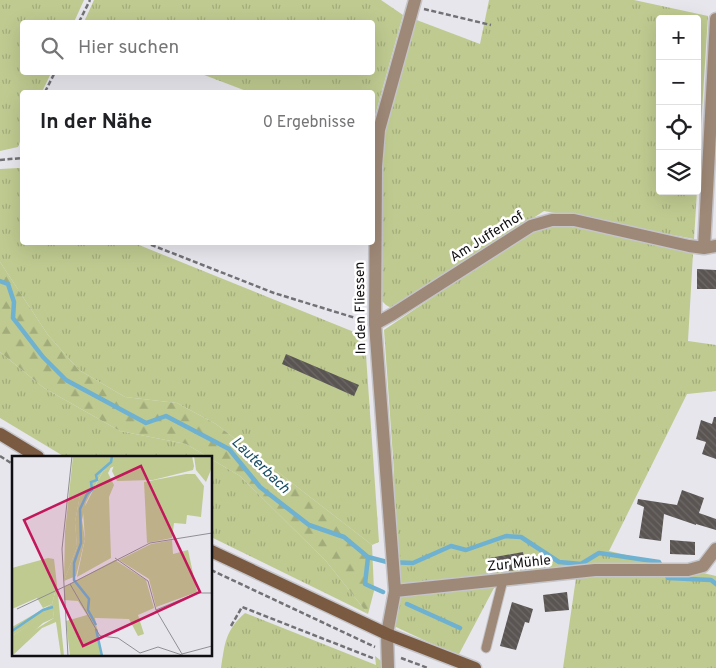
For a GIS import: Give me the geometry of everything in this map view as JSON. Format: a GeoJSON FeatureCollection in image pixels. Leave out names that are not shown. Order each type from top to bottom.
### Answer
{"type":"FeatureCollection","features":[{"type":"Feature","properties":{"kind":"main road"},"geometry":{"type":"LineString","coordinates":[[0,434],[36,456]]}},
{"type":"Feature","properties":{"kind":"main road"},"geometry":{"type":"LineString","coordinates":[[212,551],[387,634],[475,668]]}},
{"type":"Feature","properties":{"kind":"street","name":"In den Fliessen"},"geometry":{"type":"LineString","coordinates":[[395,590],[374,324],[376,166],[379,130],[414,3]]}},
{"type":"Feature","properties":{"kind":"street"},"geometry":{"type":"LineString","coordinates":[[710,247],[716,19]]}},
{"type":"Feature","properties":{"kind":"street","name":"Am Jufferhof"},"geometry":{"type":"LineString","coordinates":[[374,324],[393,314],[512,237],[540,222],[563,219],[574,220],[710,247]]}},
{"type":"Feature","properties":{"kind":"street","name":"Zur Mühle"},"geometry":{"type":"LineString","coordinates":[[395,590],[595,570],[688,570],[703,566],[716,549]]}},
{"type":"Feature","properties":{"kind":"street"},"geometry":{"type":"LineString","coordinates":[[388,662],[387,634],[395,590]]}},
{"type":"Feature","properties":{"kind":"lane"},"geometry":{"type":"LineString","coordinates":[[486,648],[503,580]]}},
{"type":"Feature","properties":{"kind":"path"},"geometry":{"type":"LineString","coordinates":[[80,20],[90,0]]}},
{"type":"Feature","properties":{"kind":"path"},"geometry":{"type":"LineString","coordinates":[[414,3],[491,26]]}},
{"type":"Feature","properties":{"kind":"path"},"geometry":{"type":"LineString","coordinates":[[46,90],[54,75]]}},
{"type":"Feature","properties":{"kind":"path"},"geometry":{"type":"LineString","coordinates":[[0,160],[20,158]]}},
{"type":"Feature","properties":{"kind":"path"},"geometry":{"type":"LineString","coordinates":[[152,245],[274,294],[374,324]]}},
{"type":"Feature","properties":{"kind":"path"},"geometry":{"type":"LineString","coordinates":[[0,456],[12,464]]}},
{"type":"Feature","properties":{"kind":"path"},"geometry":{"type":"LineString","coordinates":[[212,571],[388,662]]}},
{"type":"Feature","properties":{"kind":"path"},"geometry":{"type":"LineString","coordinates":[[231,626],[242,607],[388,662],[428,668]]}},
{"type":"Feature","properties":{"kind":"green space"},"geometry":{"type":"Polygon","coordinates":[[[0,0],[84,0],[75,20],[20,20],[20,75],[50,75],[43,90],[20,90],[20,142],[18,147],[0,151],[0,0]]]}},
{"type":"Feature","properties":{"kind":"green space"},"geometry":{"type":"Polygon","coordinates":[[[94,0],[381,0],[403,15],[375,116],[375,90],[244,90],[204,75],[375,75],[375,20],[85,20],[94,0]]]}},
{"type":"Feature","properties":{"kind":"green space"},"geometry":{"type":"Polygon","coordinates":[[[489,0],[634,0],[708,16],[701,126],[701,15],[656,15],[656,195],[697,195],[694,239],[544,211],[393,309],[386,305],[381,300],[381,186],[385,127],[414,19],[480,44],[489,0]]]}},
{"type":"Feature","properties":{"kind":"green space"},"geometry":{"type":"Polygon","coordinates":[[[20,168],[20,245],[139,245],[354,332],[365,341],[379,542],[372,545],[216,424],[177,403],[125,397],[79,370],[48,335],[0,262],[0,169],[20,168]]]}},
{"type":"Feature","properties":{"kind":"green space"},"geometry":{"type":"Polygon","coordinates":[[[574,225],[693,253],[688,341],[716,345],[716,391],[687,394],[609,551],[716,576],[716,668],[563,668],[576,578],[494,588],[458,656],[396,627],[394,472],[384,330],[522,237],[545,227],[574,225]]]}},
{"type":"Feature","properties":{"kind":"green space"},"geometry":{"type":"Polygon","coordinates":[[[0,262],[48,335],[79,370],[125,397],[177,403],[216,424],[372,545],[374,591],[368,614],[326,561],[240,476],[212,460],[212,456],[206,456],[186,444],[120,431],[44,388],[0,352],[0,262]]]}},
{"type":"Feature","properties":{"kind":"green space"},"geometry":{"type":"Polygon","coordinates":[[[0,352],[44,388],[120,431],[186,444],[206,456],[63,456],[0,418],[0,352]]]}},
{"type":"Feature","properties":{"kind":"green space"},"geometry":{"type":"Polygon","coordinates":[[[212,460],[240,476],[326,561],[368,614],[212,537],[212,460]]]}},
{"type":"Feature","properties":{"kind":"green space"},"geometry":{"type":"Polygon","coordinates":[[[245,613],[376,665],[375,656],[390,668],[221,668],[227,638],[233,626],[245,613]]]}},
{"type":"Feature","properties":{"kind":"building"},"geometry":{"type":"Polygon","coordinates":[[[697,269],[716,270],[716,289],[697,289],[697,269]]]}},
{"type":"Feature","properties":{"kind":"building"},"geometry":{"type":"Polygon","coordinates":[[[286,354],[359,385],[354,396],[282,364],[286,354]]]}},
{"type":"Feature","properties":{"kind":"building"},"geometry":{"type":"Polygon","coordinates":[[[714,417],[716,417],[716,459],[702,454],[706,442],[696,439],[701,420],[712,424],[714,417]]]}},
{"type":"Feature","properties":{"kind":"building"},"geometry":{"type":"Polygon","coordinates":[[[682,490],[704,498],[699,513],[716,519],[716,530],[664,514],[661,541],[639,538],[644,507],[637,504],[638,499],[677,505],[682,490]]]}},
{"type":"Feature","properties":{"kind":"building"},"geometry":{"type":"Polygon","coordinates":[[[670,540],[695,542],[695,555],[670,554],[670,540]]]}},
{"type":"Feature","properties":{"kind":"building"},"geometry":{"type":"Polygon","coordinates":[[[523,552],[526,569],[491,573],[489,558],[523,552]]]}},
{"type":"Feature","properties":{"kind":"building"},"geometry":{"type":"Polygon","coordinates":[[[567,592],[569,610],[545,612],[543,595],[567,592]]]}},
{"type":"Feature","properties":{"kind":"building"},"geometry":{"type":"Polygon","coordinates":[[[512,602],[533,609],[529,623],[525,622],[516,650],[500,646],[512,602]]]}},
{"type":"Feature","properties":{"kind":"waterway","name":"Lauterbach"},"geometry":{"type":"LineString","coordinates":[[0,281],[8,284],[14,302],[13,318],[43,357],[66,380],[146,423],[166,416],[229,449],[260,487],[309,525],[344,537],[368,557],[387,562],[413,563],[451,546],[466,550],[506,536],[521,537],[559,562],[581,564],[599,553],[659,562],[668,578],[711,580],[716,584]]}},
{"type":"Feature","properties":{"kind":"waterway"},"geometry":{"type":"LineString","coordinates":[[368,557],[365,584],[383,592]]}},
{"type":"Feature","properties":{"kind":"waterway"},"geometry":{"type":"LineString","coordinates":[[407,604],[460,628]]}}]}
